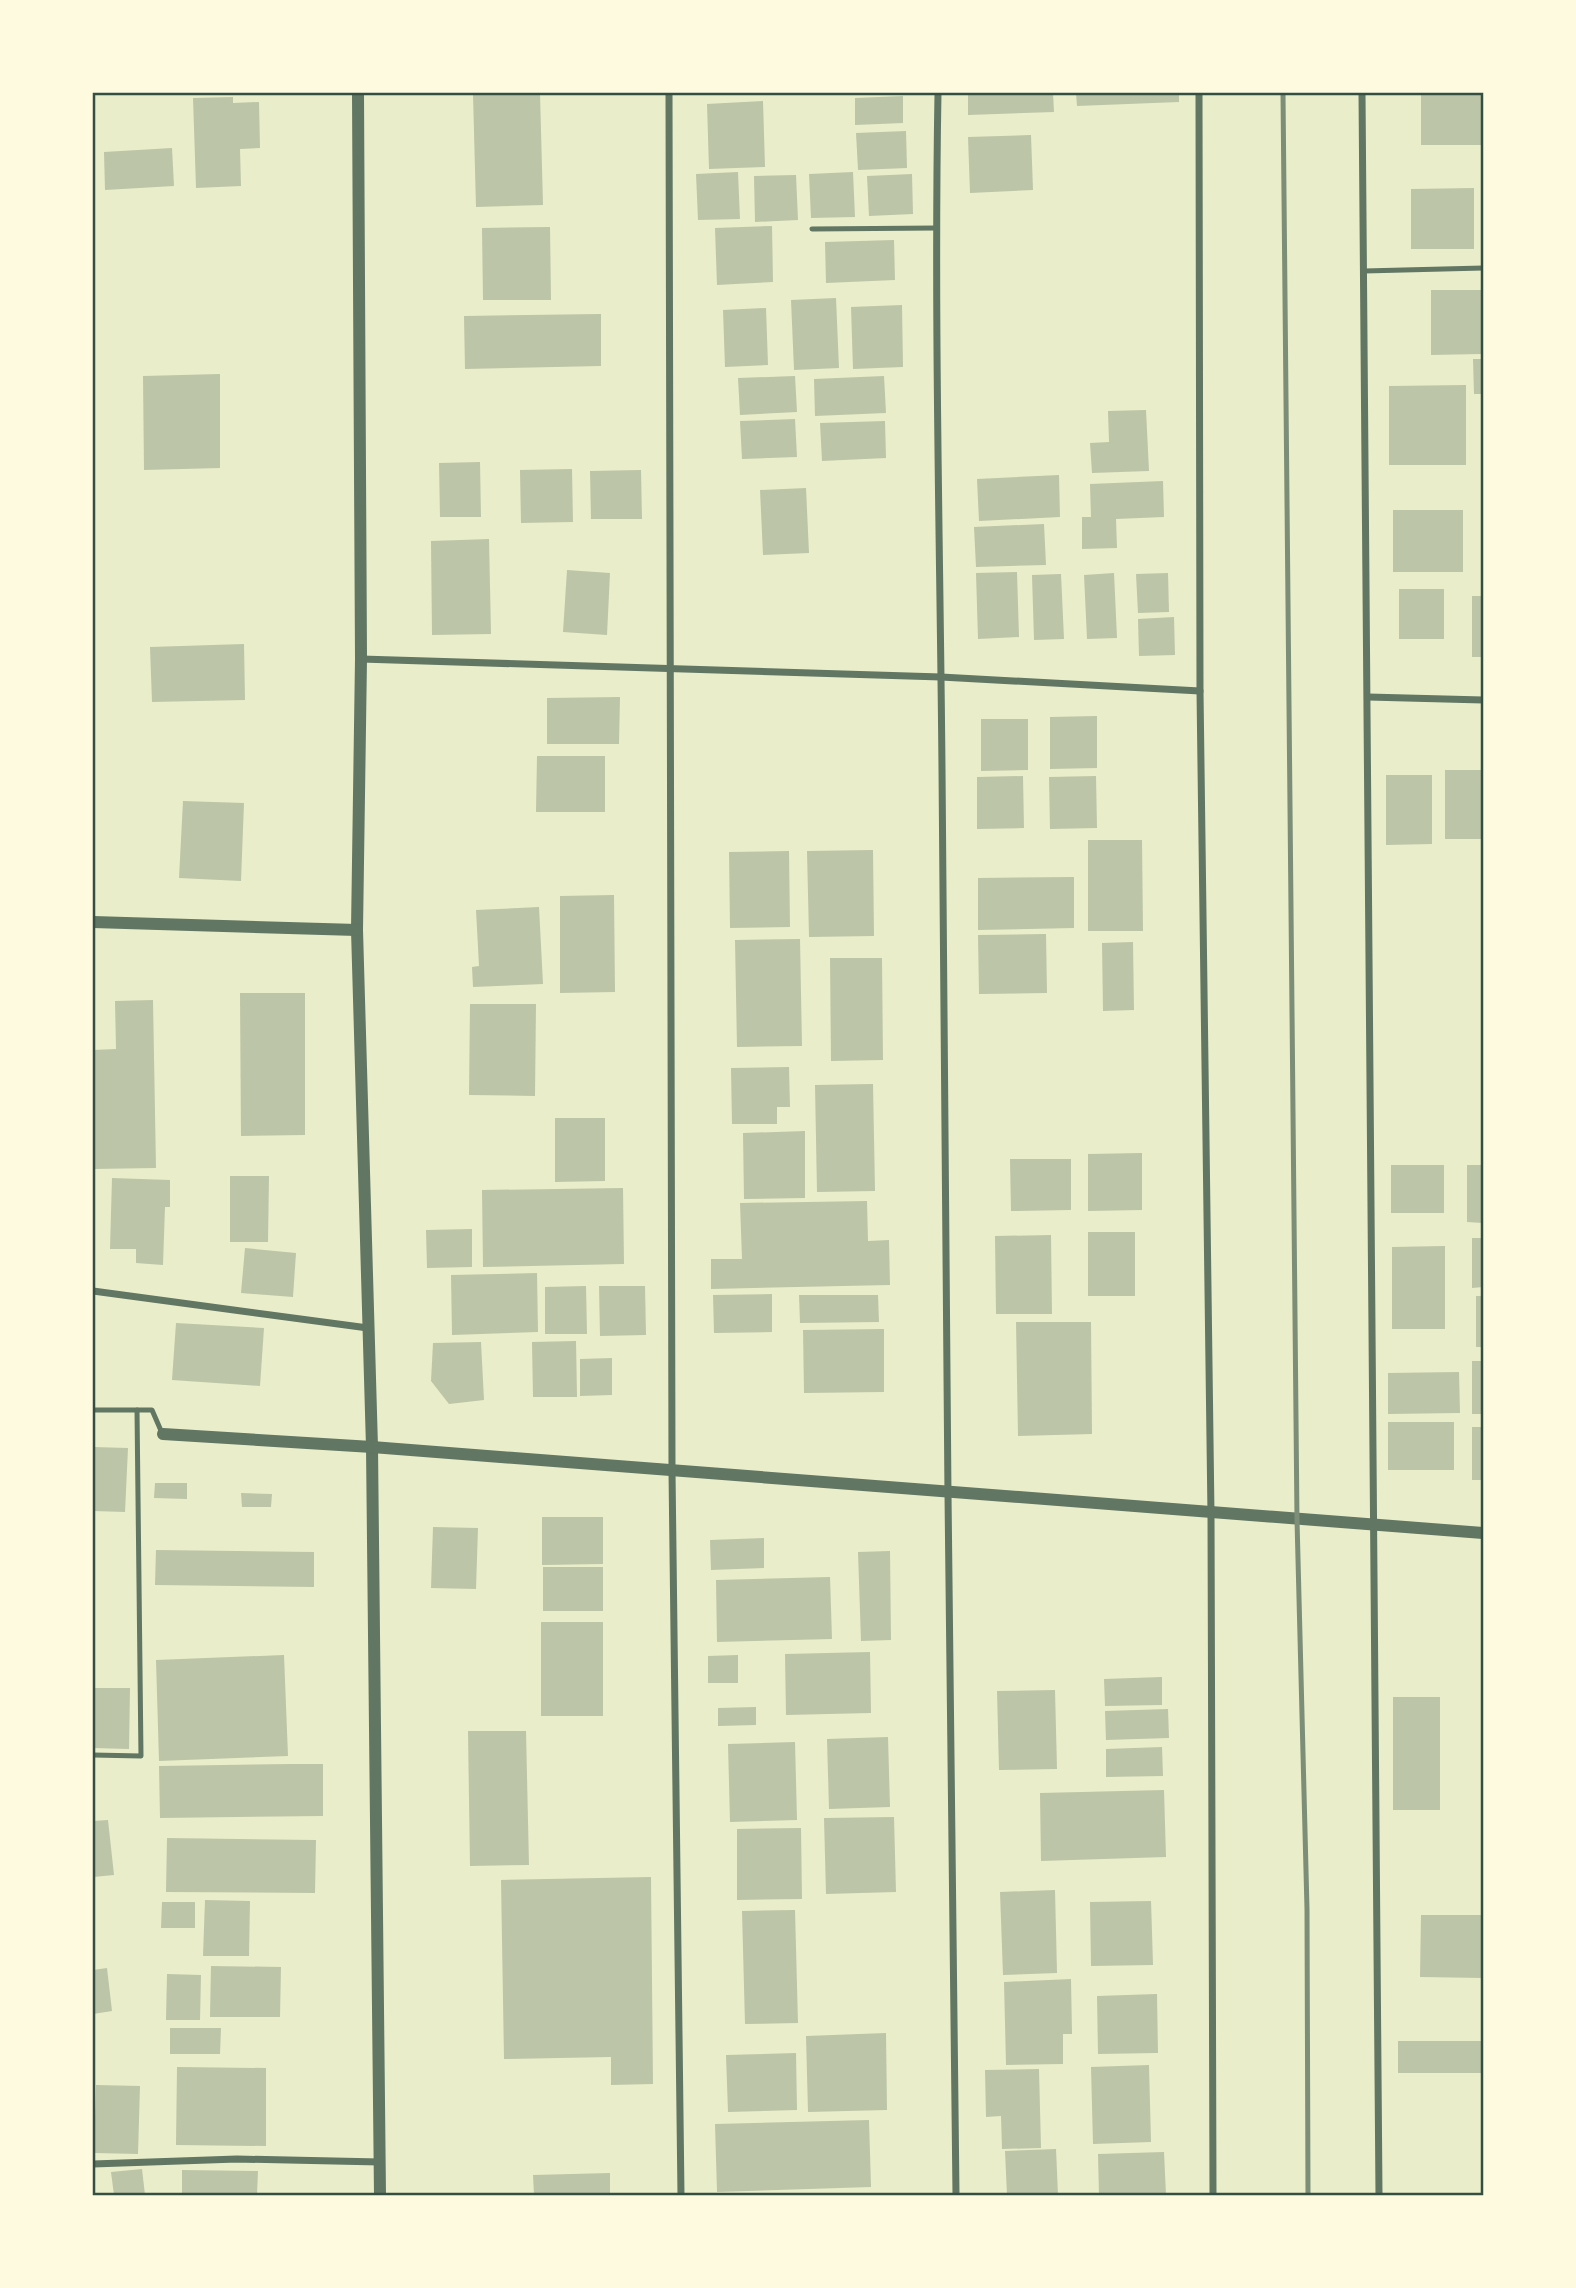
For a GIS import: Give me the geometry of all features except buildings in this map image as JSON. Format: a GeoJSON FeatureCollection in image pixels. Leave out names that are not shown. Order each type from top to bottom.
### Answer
{"type":"FeatureCollection","features":[{"type":"Feature","properties":{"kind":"street"},"geometry":{"type":"LineString","coordinates":[[358,93],[358,930],[372,1447],[380,2195]]}},
{"type":"Feature","properties":{"kind":"street"},"geometry":{"type":"LineString","coordinates":[[669,93],[672,1471],[681,2195]]}},
{"type":"Feature","properties":{"kind":"street"},"geometry":{"type":"LineString","coordinates":[[938,93],[936,228],[956,2195]]}},
{"type":"Feature","properties":{"kind":"street"},"geometry":{"type":"LineString","coordinates":[[1199,93],[1200,691],[1211,1514],[1213,2195]]}},
{"type":"Feature","properties":{"kind":"street"},"geometry":{"type":"LineString","coordinates":[[1362,93],[1379,2195]]}},
{"type":"Feature","properties":{"kind":"street"},"geometry":{"type":"LineString","coordinates":[[360,659],[941,677],[1200,691]]}},
{"type":"Feature","properties":{"kind":"street"},"geometry":{"type":"LineString","coordinates":[[1368,697],[1483,700]]}},
{"type":"Feature","properties":{"kind":"street"},"geometry":{"type":"LineString","coordinates":[[93,922],[358,930]]}},
{"type":"Feature","properties":{"kind":"street"},"geometry":{"type":"LineString","coordinates":[[93,1291],[368,1328]]}},
{"type":"Feature","properties":{"kind":"street"},"geometry":{"type":"LineString","coordinates":[[163,1434],[372,1447],[1483,1534]]}},
{"type":"Feature","properties":{"kind":"street"},"geometry":{"type":"LineString","coordinates":[[93,2164],[236,2159],[380,2162]]}},
{"type":"Feature","properties":{"kind":"lane"},"geometry":{"type":"LineString","coordinates":[[812,229],[936,228]]}},
{"type":"Feature","properties":{"kind":"lane"},"geometry":{"type":"LineString","coordinates":[[1364,271],[1483,268]]}},
{"type":"Feature","properties":{"kind":"lane"},"geometry":{"type":"LineString","coordinates":[[93,1755],[141,1756],[137,1409]]}},
{"type":"Feature","properties":{"kind":"lane"},"geometry":{"type":"LineString","coordinates":[[93,1410],[152,1410],[163,1434]]}},
{"type":"Feature","properties":{"kind":"railway"},"geometry":{"type":"LineString","coordinates":[[1283,93],[1297,1520],[1307,1909],[1308,2195]]}}]}
